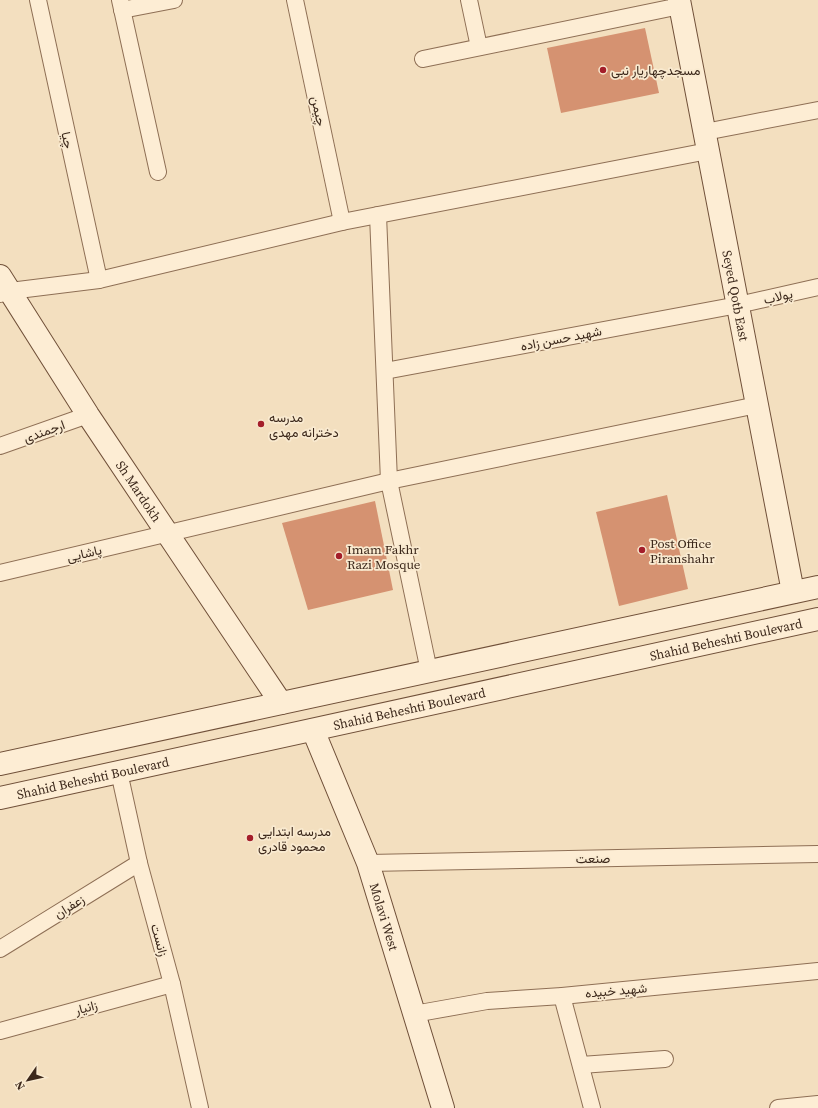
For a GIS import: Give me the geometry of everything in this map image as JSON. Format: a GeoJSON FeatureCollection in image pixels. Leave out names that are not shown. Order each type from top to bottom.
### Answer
{"type":"FeatureCollection","features":[{"type":"Feature","properties":{"kind":"main road","name":"Seyed Qotb East"},"geometry":{"type":"LineString","coordinates":[[680,3],[793,592]]}},
{"type":"Feature","properties":{"kind":"main road","name":"Sh Mardokh"},"geometry":{"type":"LineString","coordinates":[[3,287],[281,703]]}},
{"type":"Feature","properties":{"kind":"main road"},"geometry":{"type":"LineString","coordinates":[[0,764],[818,587]]}},
{"type":"Feature","properties":{"kind":"main road","name":"Shahid Beheshti Boulevard"},"geometry":{"type":"LineString","coordinates":[[0,798],[818,620]]}},
{"type":"Feature","properties":{"kind":"main road","name":"Molavi West"},"geometry":{"type":"LineString","coordinates":[[313,730],[368,863],[443,1108]]}},
{"type":"Feature","properties":{"kind":"street","name":"چیا"},"geometry":{"type":"LineString","coordinates":[[38,0],[99,280]]}},
{"type":"Feature","properties":{"kind":"street"},"geometry":{"type":"LineString","coordinates":[[158,172],[121,5],[174,0]]}},
{"type":"Feature","properties":{"kind":"street","name":"چیمن"},"geometry":{"type":"LineString","coordinates":[[295,0],[342,222]]}},
{"type":"Feature","properties":{"kind":"street"},"geometry":{"type":"LineString","coordinates":[[469,0],[479,47]]}},
{"type":"Feature","properties":{"kind":"street"},"geometry":{"type":"LineString","coordinates":[[423,59],[680,3]]}},
{"type":"Feature","properties":{"kind":"street"},"geometry":{"type":"LineString","coordinates":[[3,287],[99,280],[342,222],[706,141],[818,110]]}},
{"type":"Feature","properties":{"kind":"street"},"geometry":{"type":"LineString","coordinates":[[378,215],[389,481],[429,671]]}},
{"type":"Feature","properties":{"kind":"street","name":"پولاب"},"geometry":{"type":"LineString","coordinates":[[738,306],[818,286]]}},
{"type":"Feature","properties":{"kind":"street","name":"شهید حسن زاده"},"geometry":{"type":"LineString","coordinates":[[385,371],[738,306]]}},
{"type":"Feature","properties":{"kind":"street","name":"پاشایی"},"geometry":{"type":"LineString","coordinates":[[0,573],[389,481],[757,405]]}},
{"type":"Feature","properties":{"kind":"street","name":"ارجمندی"},"geometry":{"type":"LineString","coordinates":[[0,446],[88,415]]}},
{"type":"Feature","properties":{"kind":"street","name":"زانست"},"geometry":{"type":"LineString","coordinates":[[119,772],[139,862],[172,984],[200,1108]]}},
{"type":"Feature","properties":{"kind":"street","name":"صنعت"},"geometry":{"type":"LineString","coordinates":[[368,863],[818,854]]}},
{"type":"Feature","properties":{"kind":"street","name":"زعفران"},"geometry":{"type":"LineString","coordinates":[[0,949],[139,862]]}},
{"type":"Feature","properties":{"kind":"street","name":"شهید خبیده"},"geometry":{"type":"LineString","coordinates":[[414,1014],[487,1001],[562,996],[818,971]]}},
{"type":"Feature","properties":{"kind":"street","name":"زانیار"},"geometry":{"type":"LineString","coordinates":[[0,1031],[172,984]]}},
{"type":"Feature","properties":{"kind":"street"},"geometry":{"type":"LineString","coordinates":[[562,996],[592,1108]]}},
{"type":"Feature","properties":{"kind":"street"},"geometry":{"type":"LineString","coordinates":[[581,1065],[665,1058]]}},
{"type":"Feature","properties":{"kind":"street"},"geometry":{"type":"LineString","coordinates":[[778,1108],[818,1104]]}},
{"type":"Feature","properties":{"kind":"building","name":"مسجدچهاریار نبی"},"geometry":{"type":"Polygon","coordinates":[[[645,28],[659,93],[561,113],[547,48],[645,28]]]}},
{"type":"Feature","properties":{"kind":"building","name":"Post Office Piranshahr"},"geometry":{"type":"Polygon","coordinates":[[[667,495],[688,589],[619,606],[596,512],[667,495]]]}},
{"type":"Feature","properties":{"kind":"building","name":"Imam Fakhr Razi Mosque"},"geometry":{"type":"Polygon","coordinates":[[[375,501],[393,590],[308,610],[282,523],[375,501]]]}},
{"type":"Feature","properties":{"kind":"place","name":"مسجدچهاریار نبی"},"geometry":{"type":"Point","coordinates":[603,70]}},
{"type":"Feature","properties":{"kind":"place","name":"مدرسه دخترانه مهدی"},"geometry":{"type":"Point","coordinates":[261,424]}},
{"type":"Feature","properties":{"kind":"place","name":"Post Office Piranshahr"},"geometry":{"type":"Point","coordinates":[642,550]}},
{"type":"Feature","properties":{"kind":"place","name":"Imam Fakhr Razi Mosque"},"geometry":{"type":"Point","coordinates":[339,556]}},
{"type":"Feature","properties":{"kind":"place","name":"مدرسه ابتدایى محمود قادرى"},"geometry":{"type":"Point","coordinates":[250,838]}}]}
